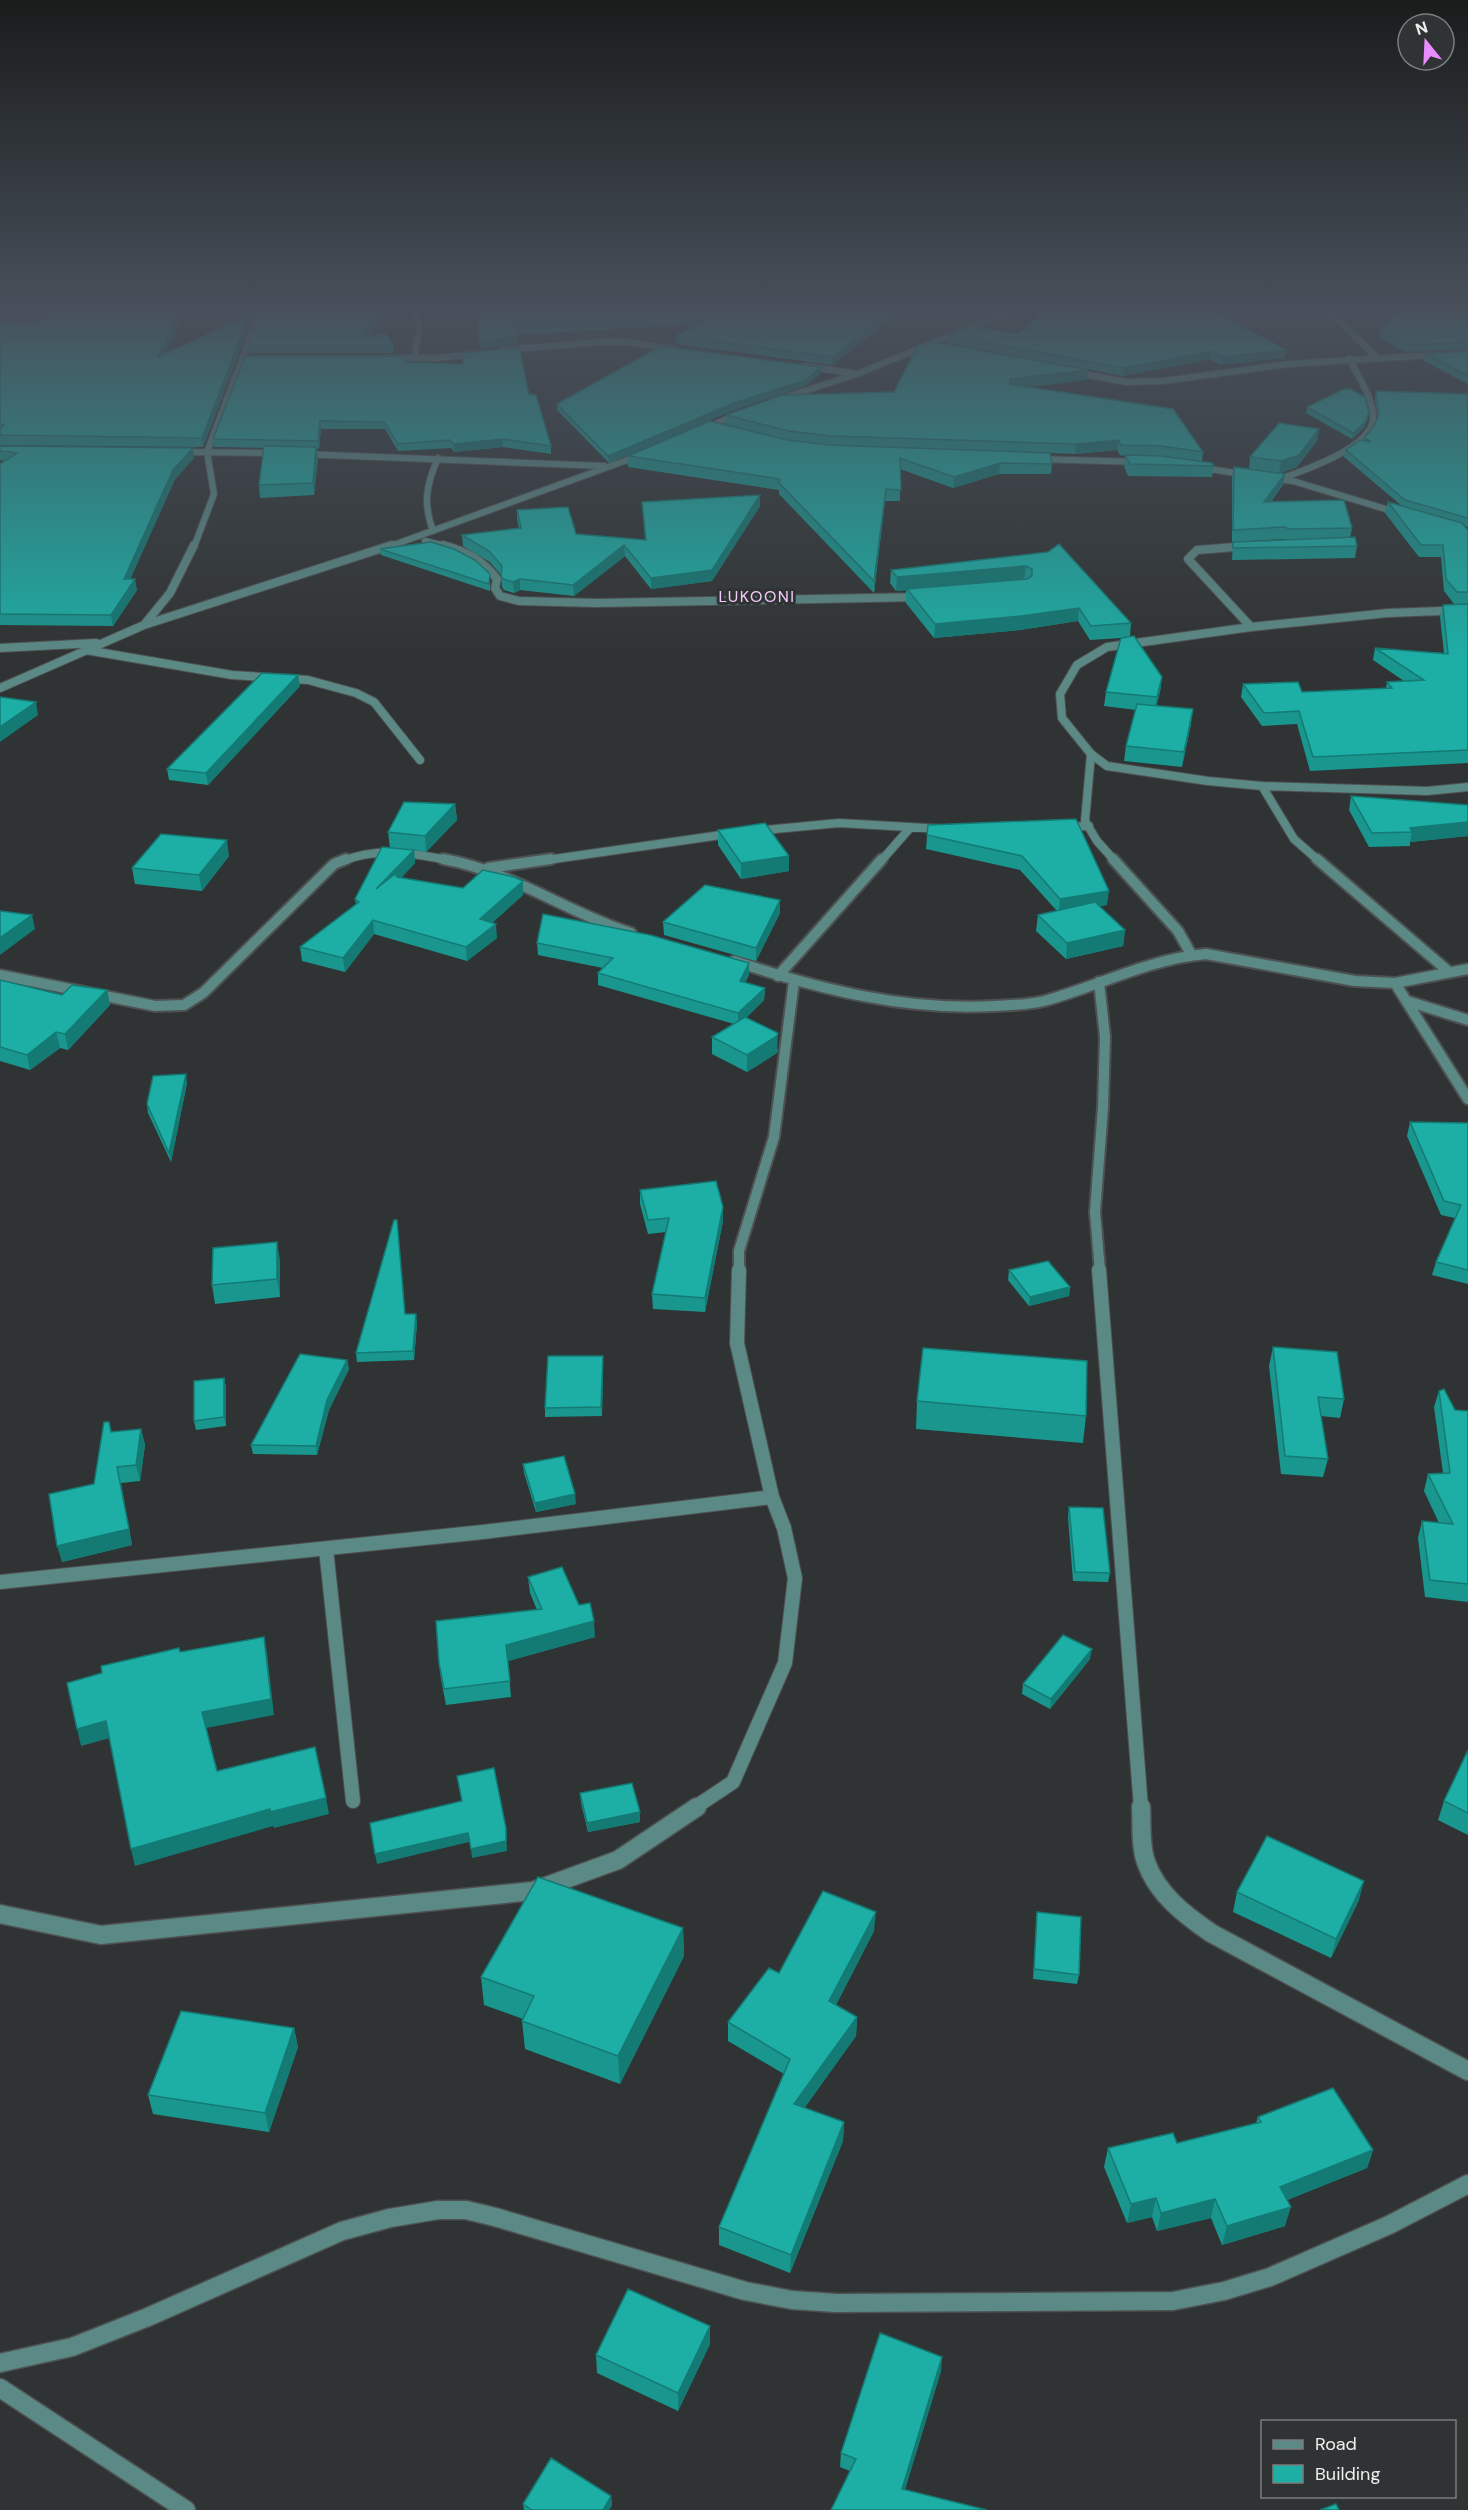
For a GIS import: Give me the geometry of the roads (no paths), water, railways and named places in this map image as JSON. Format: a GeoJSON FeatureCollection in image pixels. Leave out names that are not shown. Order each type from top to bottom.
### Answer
{"type":"FeatureCollection","features":[{"type":"Feature","properties":{"kind":"street"},"geometry":{"type":"LineString","coordinates":[[144,625],[170,593],[185,565],[214,495],[207,452],[218,423]]}},
{"type":"Feature","properties":{"kind":"street"},"geometry":{"type":"LineString","coordinates":[[699,431],[717,423]]}},
{"type":"Feature","properties":{"kind":"street"},"geometry":{"type":"LineString","coordinates":[[1279,479],[1342,452],[1369,433],[1372,423]]}},
{"type":"Feature","properties":{"kind":"street"},"geometry":{"type":"LineString","coordinates":[[710,426],[721,429]]}},
{"type":"Feature","properties":{"kind":"street"},"geometry":{"type":"LineString","coordinates":[[172,452],[438,459],[614,467]]}},
{"type":"Feature","properties":{"kind":"street"},"geometry":{"type":"LineString","coordinates":[[0,688],[144,625],[433,531],[614,467],[646,453]]}},
{"type":"Feature","properties":{"kind":"street"},"geometry":{"type":"LineString","coordinates":[[433,531],[423,502],[428,481],[438,459]]}},
{"type":"Feature","properties":{"kind":"street"},"geometry":{"type":"LineString","coordinates":[[1031,459],[1149,462]]}},
{"type":"Feature","properties":{"kind":"street"},"geometry":{"type":"LineString","coordinates":[[1185,466],[1279,479],[1415,518]]}},
{"type":"Feature","properties":{"kind":"street"},"geometry":{"type":"LineString","coordinates":[[412,538],[462,550],[491,569],[497,579],[495,588],[500,596],[519,601],[597,603],[677,600],[880,600],[932,596]]}},
{"type":"Feature","properties":{"kind":"street"},"geometry":{"type":"LineString","coordinates":[[1251,627],[1188,559],[1197,550],[1254,546]]}},
{"type":"Feature","properties":{"kind":"street"},"geometry":{"type":"LineString","coordinates":[[1468,610],[1388,613],[1251,627],[1107,647],[1077,665],[1060,694],[1062,718],[1091,754],[1107,766],[1262,786],[1427,791],[1468,787]]}},
{"type":"Feature","properties":{"kind":"street"},"geometry":{"type":"LineString","coordinates":[[0,648],[103,643]]}},
{"type":"Feature","properties":{"kind":"street"},"geometry":{"type":"LineString","coordinates":[[86,650],[221,673],[308,680],[345,689],[374,702],[420,760]]}},
{"type":"Feature","properties":{"kind":"street"},"geometry":{"type":"LineString","coordinates":[[1091,754],[1085,820],[1097,841],[1178,931],[1191,954]]}},
{"type":"Feature","properties":{"kind":"street"},"geometry":{"type":"LineString","coordinates":[[1262,786],[1294,838],[1448,971]]}},
{"type":"Feature","properties":{"kind":"street"},"geometry":{"type":"LineString","coordinates":[[483,869],[811,824],[839,823],[952,829]]}},
{"type":"Feature","properties":{"kind":"street"},"geometry":{"type":"LineString","coordinates":[[1055,827],[1089,826]]}},
{"type":"Feature","properties":{"kind":"street"},"geometry":{"type":"LineString","coordinates":[[778,976],[910,828]]}},
{"type":"Feature","properties":{"kind":"street"},"geometry":{"type":"LineString","coordinates":[[0,975],[154,1006],[184,1005],[203,993],[334,864],[361,854],[393,853],[456,862],[483,869],[496,873],[570,910],[636,935]]}},
{"type":"Feature","properties":{"kind":"street"},"geometry":{"type":"LineString","coordinates":[[721,957],[794,981],[852,996],[913,1006],[974,1008],[1043,1001],[1161,958],[1191,954],[1206,954],[1355,981],[1395,983],[1448,971],[1468,969]]}},
{"type":"Feature","properties":{"kind":"street"},"geometry":{"type":"LineString","coordinates":[[0,1914],[101,1935],[533,1891],[618,1860],[733,1782],[785,1663],[795,1578],[784,1528],[772,1497],[737,1343],[739,1251],[774,1137],[794,981]]}},
{"type":"Feature","properties":{"kind":"street"},"geometry":{"type":"LineString","coordinates":[[1099,982],[1105,1036],[1103,1107],[1095,1212],[1145,1861],[1158,1887],[1178,1911],[1203,1928],[1468,2071]]}},
{"type":"Feature","properties":{"kind":"street"},"geometry":{"type":"LineString","coordinates":[[1395,983],[1468,1099]]}},
{"type":"Feature","properties":{"kind":"street"},"geometry":{"type":"LineString","coordinates":[[1407,1002],[1468,1020]]}},
{"type":"Feature","properties":{"kind":"street"},"geometry":{"type":"LineString","coordinates":[[0,1582],[326,1549],[772,1497]]}},
{"type":"Feature","properties":{"kind":"street"},"geometry":{"type":"LineString","coordinates":[[326,1549],[353,1801]]}},
{"type":"Feature","properties":{"kind":"street"},"geometry":{"type":"LineString","coordinates":[[0,2362],[72,2347],[148,2318],[342,2231],[390,2218],[438,2210],[466,2210],[495,2217],[745,2291],[792,2300],[836,2303],[1173,2301],[1224,2291],[1270,2277],[1389,2225],[1468,2184]]}},
{"type":"Feature","properties":{"kind":"street"},"geometry":{"type":"LineString","coordinates":[[0,2388],[186,2510]]}},
{"type":"Feature","properties":{"kind":"district","name":"LUKOONI"},"geometry":{"type":"Point","coordinates":[757,596]}}]}
